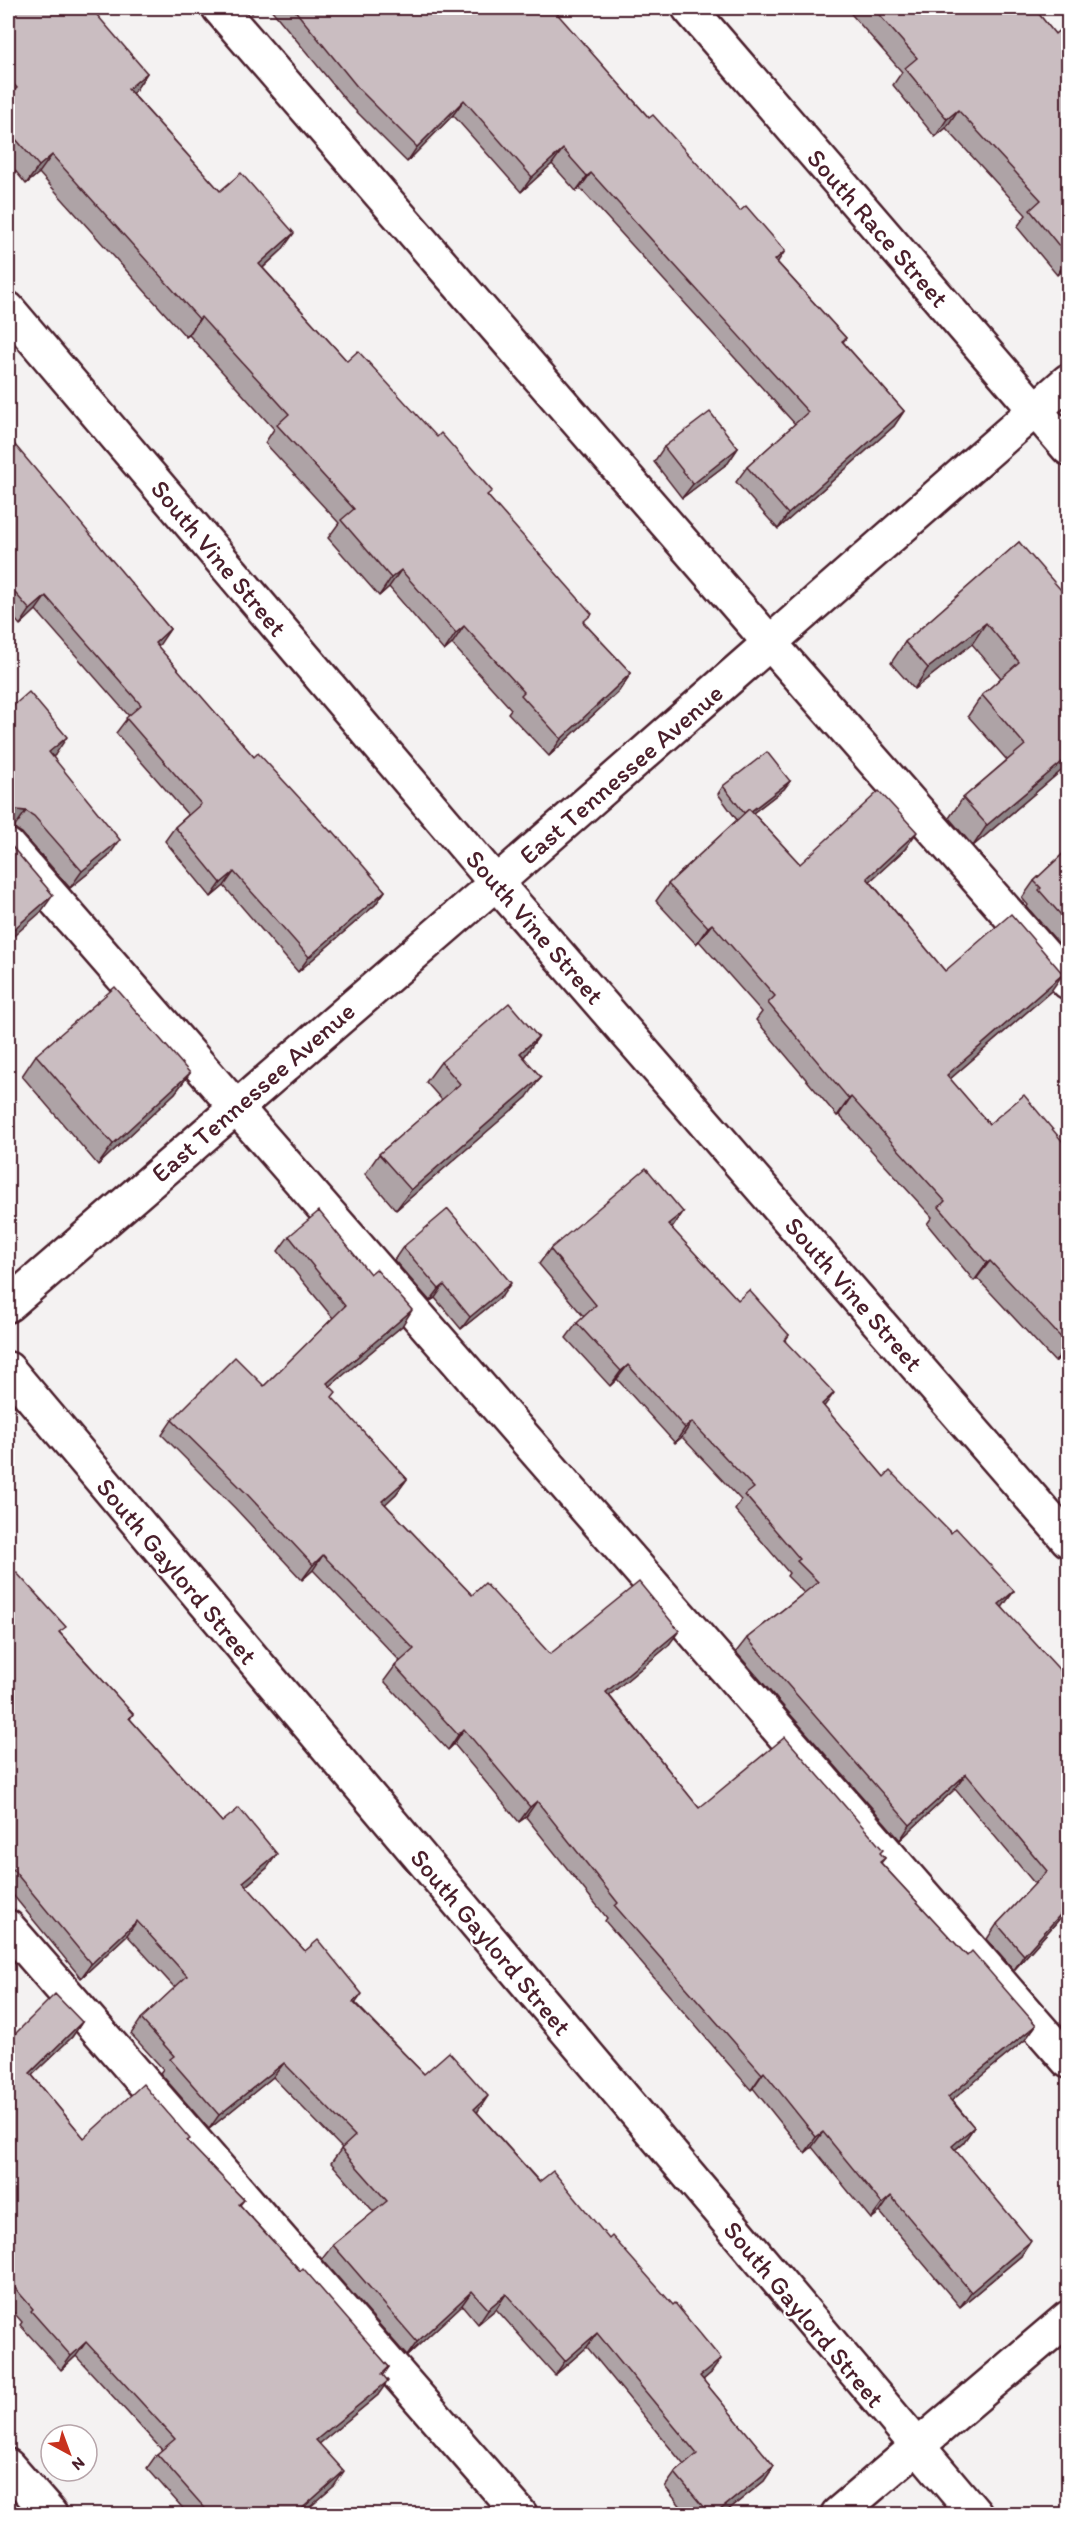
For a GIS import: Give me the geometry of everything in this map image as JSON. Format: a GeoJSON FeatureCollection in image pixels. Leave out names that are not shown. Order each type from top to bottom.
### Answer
{"type":"FeatureCollection","features":[{"type":"Feature","properties":{"kind":"street"},"geometry":{"type":"LineString","coordinates":[[219,8],[770,643],[1068,982]]}},
{"type":"Feature","properties":{"kind":"street","name":"South Race Street"},"geometry":{"type":"LineString","coordinates":[[688,8],[1068,448]]}},
{"type":"Feature","properties":{"kind":"street","name":"South Vine Street"},"geometry":{"type":"LineString","coordinates":[[8,309],[496,883],[1068,1540]]}},
{"type":"Feature","properties":{"kind":"street","name":"East Tennessee Avenue"},"geometry":{"type":"LineString","coordinates":[[8,1305],[235,1106],[496,883],[1068,381]]}},
{"type":"Feature","properties":{"kind":"street"},"geometry":{"type":"LineString","coordinates":[[8,846],[1068,2061]]}},
{"type":"Feature","properties":{"kind":"street","name":"South Gaylord Street"},"geometry":{"type":"LineString","coordinates":[[8,1369],[975,2514]]}},
{"type":"Feature","properties":{"kind":"street"},"geometry":{"type":"LineString","coordinates":[[8,1927],[520,2514]]}},
{"type":"Feature","properties":{"kind":"street"},"geometry":{"type":"LineString","coordinates":[[838,2514],[1068,2318]]}},
{"type":"Feature","properties":{"kind":"street"},"geometry":{"type":"LineString","coordinates":[[8,2466],[50,2514]]}},
{"type":"Feature","properties":{"kind":"building"},"geometry":{"type":"Polygon","coordinates":[[[8,8],[91,8],[147,73],[128,89],[220,191],[241,173],[294,233],[259,264],[347,361],[358,351],[437,437],[441,433],[492,491],[487,495],[592,614],[583,622],[631,673],[561,739],[521,695],[524,692],[464,626],[456,633],[401,570],[391,578],[341,520],[354,509],[277,425],[289,414],[201,317],[199,319],[52,155],[39,166],[8,130],[8,96],[17,88],[8,78],[8,8]]]}},
{"type":"Feature","properties":{"kind":"building"},"geometry":{"type":"Polygon","coordinates":[[[293,8],[555,8],[553,9],[649,118],[653,115],[740,211],[746,206],[785,251],[775,260],[846,338],[842,341],[904,411],[788,514],[747,467],[808,412],[591,173],[587,176],[563,149],[532,177],[464,100],[417,147],[359,89],[293,8]]]}},
{"type":"Feature","properties":{"kind":"building"},"geometry":{"type":"Polygon","coordinates":[[[873,8],[1034,8],[1055,34],[1068,23],[1068,257],[1030,210],[1041,200],[958,110],[947,119],[905,68],[917,58],[873,8]]]}},
{"type":"Feature","properties":{"kind":"building"},"geometry":{"type":"Polygon","coordinates":[[[710,412],[738,448],[693,484],[664,447],[710,412]]]}},
{"type":"Feature","properties":{"kind":"building"},"geometry":{"type":"Polygon","coordinates":[[[9,438],[170,629],[155,643],[254,757],[258,753],[331,832],[333,831],[385,891],[309,957],[234,872],[221,883],[175,827],[201,804],[126,718],[141,705],[46,596],[30,610],[8,585],[9,438]]]}},
{"type":"Feature","properties":{"kind":"building"},"geometry":{"type":"Polygon","coordinates":[[[1019,542],[1068,598],[1068,603],[1064,607],[1068,612],[1068,757],[987,825],[963,798],[1025,745],[982,695],[1019,662],[986,623],[928,668],[905,642],[1019,542]]]}},
{"type":"Feature","properties":{"kind":"building"},"geometry":{"type":"Polygon","coordinates":[[[29,692],[67,737],[49,752],[120,840],[82,871],[34,816],[26,811],[17,810],[8,815],[8,699],[13,706],[29,692]]]}},
{"type":"Feature","properties":{"kind":"building"},"geometry":{"type":"Polygon","coordinates":[[[767,752],[790,781],[751,811],[749,809],[744,813],[723,786],[767,752]]]}},
{"type":"Feature","properties":{"kind":"building"},"geometry":{"type":"Polygon","coordinates":[[[879,791],[917,832],[867,878],[945,971],[1011,914],[1063,974],[947,1075],[989,1124],[1024,1095],[1068,1148],[1067,1344],[990,1261],[987,1263],[939,1207],[945,1201],[851,1097],[849,1099],[768,1003],[775,996],[712,924],[708,927],[668,884],[749,809],[800,864],[879,791]]]}},
{"type":"Feature","properties":{"kind":"building"},"geometry":{"type":"Polygon","coordinates":[[[8,842],[53,895],[8,934],[8,842]]]}},
{"type":"Feature","properties":{"kind":"building"},"geometry":{"type":"Polygon","coordinates":[[[1068,849],[1068,923],[1034,881],[1068,849]]]}},
{"type":"Feature","properties":{"kind":"building"},"geometry":{"type":"Polygon","coordinates":[[[115,987],[190,1073],[113,1144],[36,1055],[115,987]]]}},
{"type":"Feature","properties":{"kind":"building"},"geometry":{"type":"Polygon","coordinates":[[[509,1003],[538,1037],[520,1053],[541,1077],[411,1190],[379,1154],[460,1084],[441,1062],[509,1003]]]}},
{"type":"Feature","properties":{"kind":"building"},"geometry":{"type":"Polygon","coordinates":[[[646,1168],[683,1212],[668,1224],[738,1300],[749,1290],[789,1335],[784,1340],[834,1393],[822,1404],[884,1477],[890,1471],[951,1533],[956,1528],[1014,1591],[999,1604],[1068,1679],[1066,1691],[1068,1694],[1068,1906],[1024,1955],[997,1924],[1047,1871],[966,1774],[910,1825],[747,1638],[818,1582],[797,1561],[800,1559],[745,1495],[754,1488],[692,1422],[685,1428],[628,1365],[621,1371],[577,1323],[596,1305],[550,1249],[646,1168]]]}},
{"type":"Feature","properties":{"kind":"building"},"geometry":{"type":"Polygon","coordinates":[[[448,1209],[511,1283],[470,1317],[444,1285],[439,1289],[403,1247],[448,1209]]]}},
{"type":"Feature","properties":{"kind":"building"},"geometry":{"type":"Polygon","coordinates":[[[319,1211],[370,1274],[376,1269],[412,1310],[327,1383],[336,1392],[332,1397],[407,1479],[382,1501],[472,1595],[485,1583],[550,1654],[639,1582],[679,1631],[606,1692],[699,1808],[785,1737],[883,1850],[880,1853],[885,1858],[880,1862],[967,1956],[972,1951],[1036,2025],[948,2097],[974,2127],[952,2146],[1031,2241],[971,2292],[891,2196],[882,2204],[823,2132],[816,2137],[764,2072],[762,2074],[615,1906],[618,1903],[537,1801],[530,1807],[464,1729],[458,1735],[395,1666],[414,1649],[323,1555],[313,1565],[246,1493],[172,1420],[235,1357],[264,1386],[345,1306],[289,1236],[319,1211]]]}},
{"type":"Feature","properties":{"kind":"building"},"geometry":{"type":"Polygon","coordinates":[[[16,1572],[66,1627],[59,1632],[133,1714],[129,1718],[222,1822],[239,1808],[277,1854],[243,1882],[305,1951],[318,1940],[362,1994],[353,2002],[424,2074],[449,2052],[488,2096],[474,2109],[539,2182],[553,2171],[609,2239],[612,2236],[673,2305],[675,2303],[721,2359],[700,2376],[774,2466],[715,2514],[709,2514],[675,2473],[697,2454],[597,2333],[565,2361],[506,2294],[488,2309],[472,2291],[417,2342],[333,2245],[387,2201],[341,2149],[355,2136],[284,2063],[219,2115],[170,2059],[174,2056],[141,2019],[187,1976],[137,1921],[91,1964],[10,1866],[8,1869],[8,1575],[10,1578],[16,1572]]]}},
{"type":"Feature","properties":{"kind":"building"},"geometry":{"type":"Polygon","coordinates":[[[55,1994],[82,2022],[30,2073],[84,2138],[143,2084],[190,2139],[187,2141],[244,2200],[239,2204],[300,2271],[303,2268],[389,2367],[382,2374],[388,2381],[316,2440],[344,2471],[297,2513],[299,2514],[210,2514],[157,2454],[175,2439],[86,2342],[71,2356],[31,2311],[33,2309],[8,2280],[8,2041],[55,1994]]]}}]}
